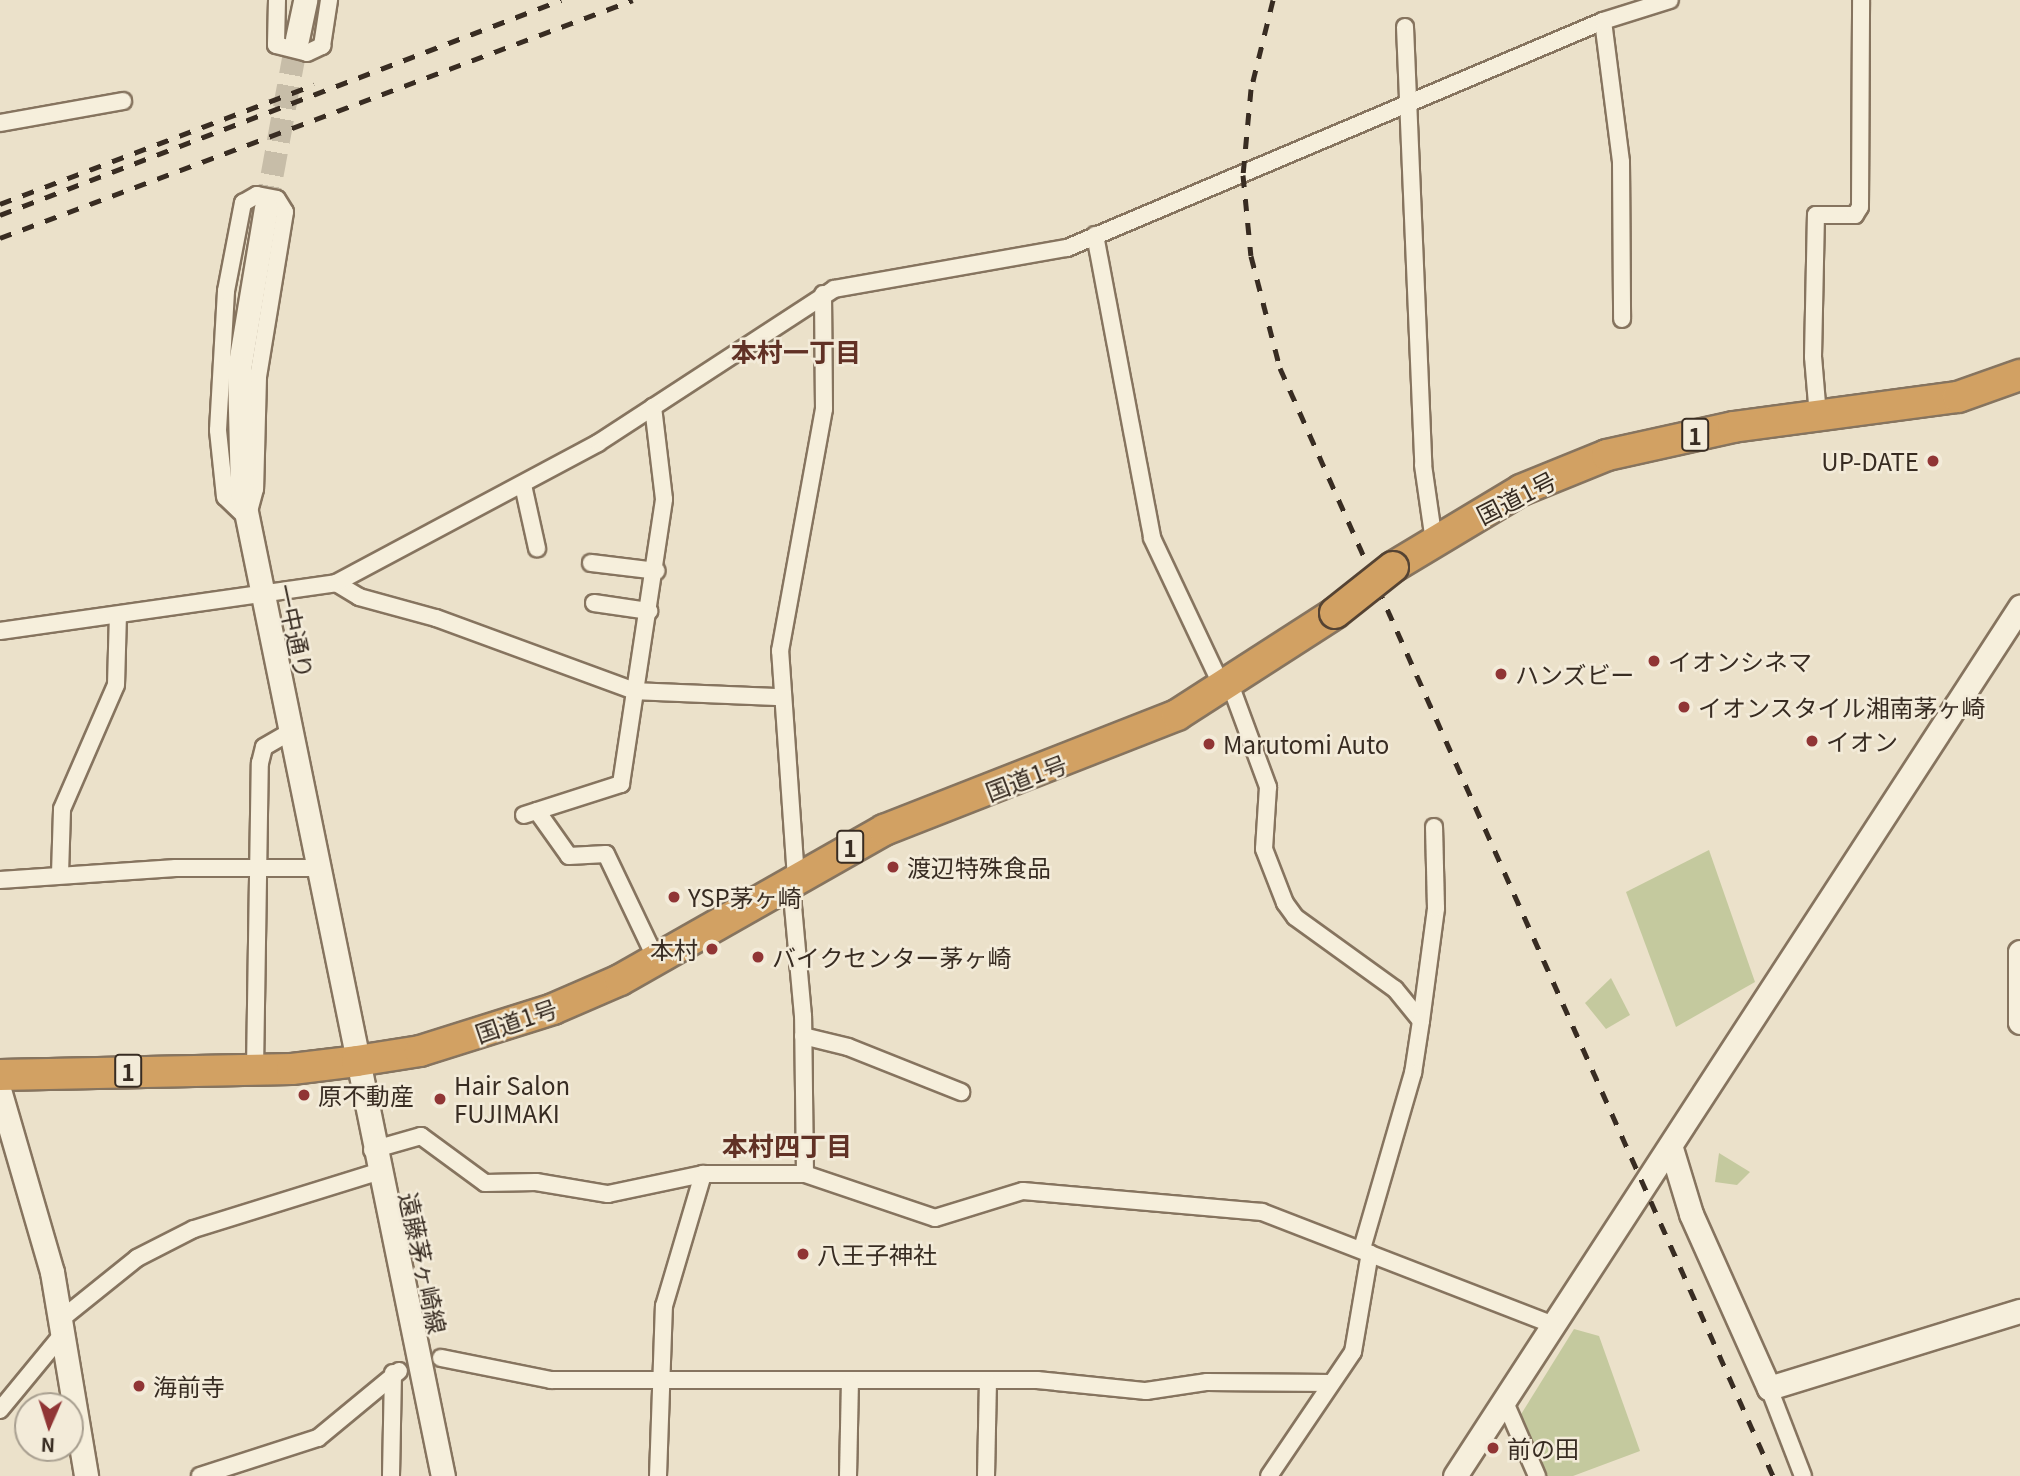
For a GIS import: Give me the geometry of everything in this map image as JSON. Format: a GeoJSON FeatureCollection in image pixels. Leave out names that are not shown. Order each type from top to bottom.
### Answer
{"type":"FeatureCollection","features":[{"type":"Feature","properties":{"kind":"highway","name":"国道1号"},"geometry":{"type":"LineString","coordinates":[[0,1075],[255,1069],[357,1061],[421,1051],[541,1013],[656,958],[884,830],[1046,770],[1177,715],[1227,686],[1335,613],[1393,567],[1521,490],[1607,455],[1733,427],[1958,397],[2020,375]]}},
{"type":"Feature","properties":{"kind":"street"},"geometry":{"type":"LineString","coordinates":[[277,0],[276,45],[307,53],[322,46],[330,0]]}},
{"type":"Feature","properties":{"kind":"street"},"geometry":{"type":"LineString","coordinates":[[297,39],[305,0]]}},
{"type":"Feature","properties":{"kind":"street"},"geometry":{"type":"LineString","coordinates":[[0,631],[336,583],[523,485],[653,407],[823,294],[1016,260],[1095,235],[1407,108],[1603,21],[1670,0]]}},
{"type":"Feature","properties":{"kind":"street"},"geometry":{"type":"LineString","coordinates":[[1818,416],[1812,357],[1816,215],[1855,215],[1860,207],[1861,0]]}},
{"type":"Feature","properties":{"kind":"street"},"geometry":{"type":"LineString","coordinates":[[1603,21],[1621,162],[1622,319]]}},
{"type":"Feature","properties":{"kind":"street"},"geometry":{"type":"LineString","coordinates":[[1405,27],[1423,465],[1434,541]]}},
{"type":"Feature","properties":{"kind":"street"},"geometry":{"type":"LineString","coordinates":[[0,123],[123,101]]}},
{"type":"Feature","properties":{"kind":"street"},"geometry":{"type":"LineString","coordinates":[[257,195],[277,199],[285,212],[258,377],[255,489],[247,518],[225,496],[218,430],[226,291],[243,203],[257,195]]}},
{"type":"Feature","properties":{"kind":"street","name":"一中通り"},"geometry":{"type":"LineString","coordinates":[[266,208],[237,406],[247,518],[357,1061]]}},
{"type":"Feature","properties":{"kind":"street"},"geometry":{"type":"LineString","coordinates":[[1095,235],[1152,538],[1227,686],[1268,787],[1264,849],[1286,903],[1295,917],[1395,989],[1421,1021]]}},
{"type":"Feature","properties":{"kind":"street"},"geometry":{"type":"LineString","coordinates":[[805,1174],[803,1036],[792,895],[796,878],[780,697],[785,611],[824,409],[823,294]]}},
{"type":"Feature","properties":{"kind":"street"},"geometry":{"type":"LineString","coordinates":[[653,407],[664,499],[657,571],[634,691],[621,784],[531,813],[569,856],[607,854],[656,958]]}},
{"type":"Feature","properties":{"kind":"street"},"geometry":{"type":"LineString","coordinates":[[523,485],[537,548]]}},
{"type":"Feature","properties":{"kind":"street"},"geometry":{"type":"LineString","coordinates":[[591,563],[657,571]]}},
{"type":"Feature","properties":{"kind":"street"},"geometry":{"type":"LineString","coordinates":[[336,583],[359,597],[436,618],[634,691],[700,698],[780,697]]}},
{"type":"Feature","properties":{"kind":"street"},"geometry":{"type":"LineString","coordinates":[[594,603],[649,611]]}},
{"type":"Feature","properties":{"kind":"street"},"geometry":{"type":"LineString","coordinates":[[1455,1476],[1671,1148],[2020,607]]}},
{"type":"Feature","properties":{"kind":"street"},"geometry":{"type":"LineString","coordinates":[[60,874],[62,808],[116,685],[118,615]]}},
{"type":"Feature","properties":{"kind":"street"},"geometry":{"type":"LineString","coordinates":[[255,1069],[260,763],[264,747],[290,732]]}},
{"type":"Feature","properties":{"kind":"street"},"geometry":{"type":"LineString","coordinates":[[1269,1476],[1353,1352],[1366,1251],[1413,1073],[1436,908],[1434,827]]}},
{"type":"Feature","properties":{"kind":"street"},"geometry":{"type":"LineString","coordinates":[[0,880],[60,874],[260,866],[317,868]]}},
{"type":"Feature","properties":{"kind":"street"},"geometry":{"type":"LineString","coordinates":[[2020,951],[2020,1022]]}},
{"type":"Feature","properties":{"kind":"street"},"geometry":{"type":"LineString","coordinates":[[803,1036],[961,1092]]}},
{"type":"Feature","properties":{"kind":"street","name":"遠藤茅ヶ崎線"},"geometry":{"type":"LineString","coordinates":[[357,1061],[375,1161],[443,1476]]}},
{"type":"Feature","properties":{"kind":"street"},"geometry":{"type":"LineString","coordinates":[[0,1093],[39,1215],[86,1476]]}},
{"type":"Feature","properties":{"kind":"street"},"geometry":{"type":"LineString","coordinates":[[0,1410],[61,1328],[137,1258],[194,1229],[375,1161],[421,1136],[485,1183],[536,1182],[608,1194],[703,1174],[805,1174],[936,1218],[1023,1191],[1262,1212],[1554,1325]]}},
{"type":"Feature","properties":{"kind":"street"},"geometry":{"type":"LineString","coordinates":[[1671,1148],[1691,1214],[1769,1388],[1803,1476]]}},
{"type":"Feature","properties":{"kind":"street"},"geometry":{"type":"LineString","coordinates":[[658,1476],[664,1306],[703,1174]]}},
{"type":"Feature","properties":{"kind":"street"},"geometry":{"type":"LineString","coordinates":[[1769,1388],[2020,1311]]}},
{"type":"Feature","properties":{"kind":"street"},"geometry":{"type":"LineString","coordinates":[[441,1358],[551,1380],[850,1384],[1037,1380],[1146,1391],[1207,1382],[1331,1383]]}},
{"type":"Feature","properties":{"kind":"street"},"geometry":{"type":"LineString","coordinates":[[200,1476],[318,1438],[396,1372],[391,1476]]}},
{"type":"Feature","properties":{"kind":"street"},"geometry":{"type":"LineString","coordinates":[[986,1476],[988,1383]]}},
{"type":"Feature","properties":{"kind":"street"},"geometry":{"type":"LineString","coordinates":[[848,1476],[850,1384]]}},
{"type":"Feature","properties":{"kind":"street"},"geometry":{"type":"LineString","coordinates":[[1504,1400],[1537,1476]]}},
{"type":"Feature","properties":{"kind":"green space"},"geometry":{"type":"Polygon","coordinates":[[[1709,850],[1755,982],[1676,1027],[1626,892],[1709,850]]]}},
{"type":"Feature","properties":{"kind":"green space"},"geometry":{"type":"Polygon","coordinates":[[[1611,978],[1630,1015],[1606,1029],[1585,1003],[1611,978]]]}},
{"type":"Feature","properties":{"kind":"green space"},"geometry":{"type":"Polygon","coordinates":[[[1719,1153],[1750,1172],[1737,1185],[1715,1182],[1719,1153]]]}},
{"type":"Feature","properties":{"kind":"green space"},"geometry":{"type":"Polygon","coordinates":[[[1574,1329],[1599,1336],[1640,1451],[1573,1476],[1547,1476],[1520,1416],[1574,1329]]]}},
{"type":"Feature","properties":{"kind":"tunnel"},"geometry":{"type":"LineString","coordinates":[[266,208],[297,39]]}},
{"type":"Feature","properties":{"kind":"railway"},"geometry":{"type":"LineString","coordinates":[[0,215],[561,0]]}},
{"type":"Feature","properties":{"kind":"railway"},"geometry":{"type":"LineString","coordinates":[[0,238],[633,0]]}},
{"type":"Feature","properties":{"kind":"railway"},"geometry":{"type":"LineString","coordinates":[[1273,0],[1251,89],[1243,175],[1251,256],[1280,368],[1773,1476]]}},
{"type":"Feature","properties":{"kind":"railway"},"geometry":{"type":"LineString","coordinates":[[0,204],[314,85]]}},
{"type":"Feature","properties":{"kind":"place","name":"UP-DATE"},"geometry":{"type":"Point","coordinates":[1933,461]}},
{"type":"Feature","properties":{"kind":"place","name":"イオンシネマ"},"geometry":{"type":"Point","coordinates":[1654,661]}},
{"type":"Feature","properties":{"kind":"place","name":"ハンズビー"},"geometry":{"type":"Point","coordinates":[1501,674]}},
{"type":"Feature","properties":{"kind":"place","name":"イオンスタイル湘南茅ヶ崎"},"geometry":{"type":"Point","coordinates":[1684,707]}},
{"type":"Feature","properties":{"kind":"place","name":"イオン"},"geometry":{"type":"Point","coordinates":[1812,741]}},
{"type":"Feature","properties":{"kind":"place","name":"Marutomi Auto"},"geometry":{"type":"Point","coordinates":[1209,744]}},
{"type":"Feature","properties":{"kind":"place","name":"渡辺特殊食品"},"geometry":{"type":"Point","coordinates":[893,867]}},
{"type":"Feature","properties":{"kind":"place","name":"YSP茅ヶ崎"},"geometry":{"type":"Point","coordinates":[674,897]}},
{"type":"Feature","properties":{"kind":"place","name":"本村"},"geometry":{"type":"Point","coordinates":[712,949]}},
{"type":"Feature","properties":{"kind":"place","name":"バイクセンター茅ヶ崎"},"geometry":{"type":"Point","coordinates":[758,957]}},
{"type":"Feature","properties":{"kind":"place","name":"原不動産"},"geometry":{"type":"Point","coordinates":[304,1095]}},
{"type":"Feature","properties":{"kind":"place","name":"Hair Salon FUJIMAKI"},"geometry":{"type":"Point","coordinates":[440,1099]}},
{"type":"Feature","properties":{"kind":"place","name":"八王子神社"},"geometry":{"type":"Point","coordinates":[803,1254]}},
{"type":"Feature","properties":{"kind":"place","name":"海前寺"},"geometry":{"type":"Point","coordinates":[139,1386]}},
{"type":"Feature","properties":{"kind":"place","name":"前の田"},"geometry":{"type":"Point","coordinates":[1493,1448]}},
{"type":"Feature","properties":{"kind":"district","name":"本村一丁目"},"geometry":{"type":"Point","coordinates":[796,351]}},
{"type":"Feature","properties":{"kind":"district","name":"本村四丁目"},"geometry":{"type":"Point","coordinates":[787,1145]}}]}
